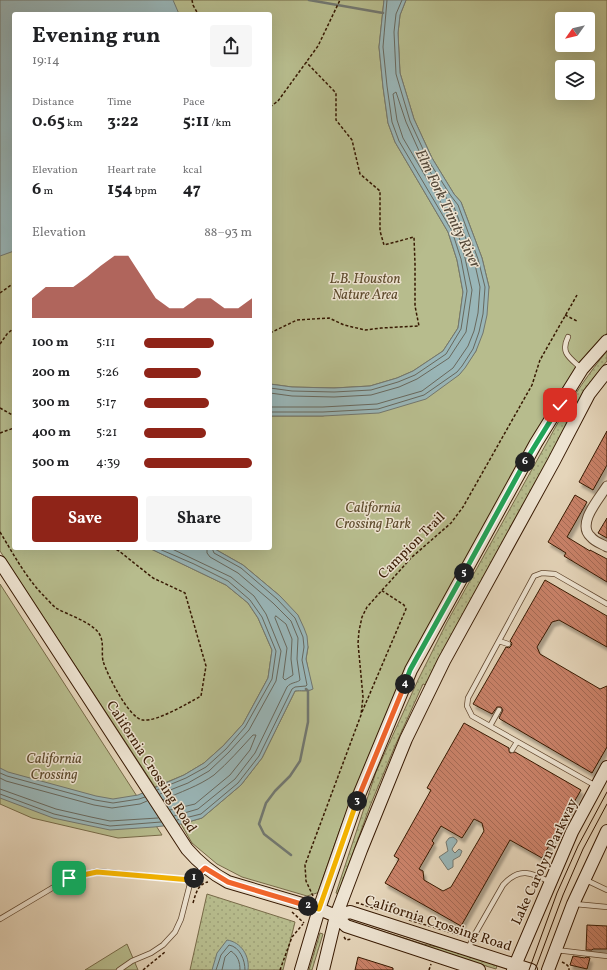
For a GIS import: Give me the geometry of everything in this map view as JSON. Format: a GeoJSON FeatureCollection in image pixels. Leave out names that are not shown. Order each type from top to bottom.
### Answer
{"type":"FeatureCollection","features":[{"type":"Feature","properties":{"kind":"main road"},"geometry":{"type":"LineString","coordinates":[[301,970],[319,909],[357,800],[410,670],[536,443],[582,369],[607,341]]}},
{"type":"Feature","properties":{"kind":"main road"},"geometry":{"type":"LineString","coordinates":[[323,970],[336,916],[360,850],[403,746],[440,668],[554,461],[589,394],[607,371]]}},
{"type":"Feature","properties":{"kind":"main road","name":"California Crossing Road"},"geometry":{"type":"LineString","coordinates":[[0,562],[179,838],[190,853],[205,868],[228,882],[290,906],[319,909],[336,916],[346,926],[479,970]]}},
{"type":"Feature","properties":{"kind":"main road","name":"Lake Carolyn Parkway"},"geometry":{"type":"LineString","coordinates":[[514,967],[572,832],[607,767]]}},
{"type":"Feature","properties":{"kind":"main road"},"geometry":{"type":"LineString","coordinates":[[548,970],[584,880],[607,831]]}},
{"type":"Feature","properties":{"kind":"main road","name":"California Crossing Road"},"geometry":{"type":"LineString","coordinates":[[336,916],[350,912],[470,944],[514,967],[531,970]]}},
{"type":"Feature","properties":{"kind":"street"},"geometry":{"type":"LineString","coordinates":[[607,486],[585,521],[586,530],[592,538],[607,547]]}},
{"type":"Feature","properties":{"kind":"lane"},"geometry":{"type":"LineString","coordinates":[[568,337],[564,345],[564,349],[569,357],[582,369]]}},
{"type":"Feature","properties":{"kind":"lane"},"geometry":{"type":"LineString","coordinates":[[597,787],[472,716],[467,706],[468,698],[534,576],[542,572],[555,574],[607,604]]}},
{"type":"Feature","properties":{"kind":"lane"},"geometry":{"type":"LineString","coordinates":[[499,641],[508,644]]}},
{"type":"Feature","properties":{"kind":"lane"},"geometry":{"type":"LineString","coordinates":[[490,726],[499,710]]}},
{"type":"Feature","properties":{"kind":"lane"},"geometry":{"type":"LineString","coordinates":[[512,750],[517,742]]}},
{"type":"Feature","properties":{"kind":"lane"},"geometry":{"type":"LineString","coordinates":[[119,970],[132,961],[163,946],[175,932],[181,918],[191,880],[205,868]]}},
{"type":"Feature","properties":{"kind":"lane"},"geometry":{"type":"LineString","coordinates":[[0,919],[69,878],[97,872],[191,880]]}},
{"type":"Feature","properties":{"kind":"lane"},"geometry":{"type":"LineString","coordinates":[[470,944],[503,885],[507,881],[521,873],[528,872],[550,882]]}},
{"type":"Feature","properties":{"kind":"lane"},"geometry":{"type":"LineString","coordinates":[[584,880],[607,890]]}},
{"type":"Feature","properties":{"kind":"lane"},"geometry":{"type":"LineString","coordinates":[[574,904],[607,907]]}},
{"type":"Feature","properties":{"kind":"lane"},"geometry":{"type":"LineString","coordinates":[[556,950],[607,956]]}},
{"type":"Feature","properties":{"kind":"path"},"geometry":{"type":"LineString","coordinates":[[192,0],[197,12]]}},
{"type":"Feature","properties":{"kind":"path"},"geometry":{"type":"LineString","coordinates":[[272,106],[278,101],[318,46],[340,0]]}},
{"type":"Feature","properties":{"kind":"path"},"geometry":{"type":"LineString","coordinates":[[272,332],[297,320],[328,318],[344,325],[365,330],[419,326],[415,306],[414,237],[384,245],[380,231],[380,191],[360,174],[352,140],[336,120],[336,93],[306,62]]}},
{"type":"Feature","properties":{"kind":"path"},"geometry":{"type":"LineString","coordinates":[[0,293],[12,284]]}},
{"type":"Feature","properties":{"kind":"path","name":"Campion Trail"},"geometry":{"type":"LineString","coordinates":[[313,896],[306,881],[305,865],[361,715],[363,698],[358,643],[362,617],[367,607],[381,590],[412,557],[451,523],[463,507],[532,385],[540,360],[577,295]]}},
{"type":"Feature","properties":{"kind":"path"},"geometry":{"type":"LineString","coordinates":[[565,315],[577,321]]}},
{"type":"Feature","properties":{"kind":"path"},"geometry":{"type":"LineString","coordinates":[[0,344],[12,330]]}},
{"type":"Feature","properties":{"kind":"path"},"geometry":{"type":"LineString","coordinates":[[0,408],[12,415]]}},
{"type":"Feature","properties":{"kind":"path"},"geometry":{"type":"LineString","coordinates":[[0,433],[12,429]]}},
{"type":"Feature","properties":{"kind":"path"},"geometry":{"type":"LineString","coordinates":[[0,532],[33,585],[55,607],[91,626],[98,632],[103,642],[103,659],[107,674],[130,711],[142,720],[158,718],[201,696],[206,666],[185,593],[153,578],[117,550]]}},
{"type":"Feature","properties":{"kind":"path"},"geometry":{"type":"LineString","coordinates":[[361,715],[406,609],[404,605],[381,590]]}},
{"type":"Feature","properties":{"kind":"path"},"geometry":{"type":"LineString","coordinates":[[352,905],[358,903],[383,911]]}},
{"type":"Feature","properties":{"kind":"path"},"geometry":{"type":"LineString","coordinates":[[280,970],[292,937],[305,922],[296,915],[290,906]]}},
{"type":"Feature","properties":{"kind":"path"},"geometry":{"type":"LineString","coordinates":[[404,919],[412,920],[470,944],[503,948],[508,954]]}},
{"type":"Feature","properties":{"kind":"path"},"geometry":{"type":"LineString","coordinates":[[562,962],[569,967],[569,970]]}},
{"type":"Feature","properties":{"kind":"green space","name":"L.B. Houston Nature Area"},"geometry":{"type":"Polygon","coordinates":[[[0,0],[384,0],[379,47],[388,123],[395,142],[448,232],[457,260],[463,292],[458,328],[443,351],[413,371],[397,378],[370,386],[334,388],[292,387],[272,384],[272,12],[12,12],[12,550],[153,550],[226,585],[248,603],[258,618],[272,650],[268,678],[243,724],[223,746],[204,763],[184,775],[155,787],[0,551],[0,0]]]}},
{"type":"Feature","properties":{"kind":"green space","name":"California Crossing Park"},"geometry":{"type":"Polygon","coordinates":[[[406,0],[607,0],[607,333],[590,350],[558,395],[393,700],[369,755],[340,829],[318,892],[307,896],[242,877],[217,864],[192,843],[181,824],[202,818],[241,785],[262,758],[295,691],[306,691],[312,689],[306,659],[308,647],[298,616],[280,596],[243,565],[217,550],[272,550],[272,416],[323,416],[459,375],[476,351],[489,287],[482,258],[461,202],[454,194],[432,158],[414,119],[400,73],[398,33],[400,15],[406,0]]]}},
{"type":"Feature","properties":{"kind":"green space"},"geometry":{"type":"Polygon","coordinates":[[[607,351],[607,361],[583,393],[571,420],[426,685],[423,684],[370,806],[338,894],[336,893],[376,772],[418,680],[447,622],[560,419],[582,384],[607,351]]]}},
{"type":"Feature","properties":{"kind":"green space","name":"California Crossing"},"geometry":{"type":"Polygon","coordinates":[[[0,584],[162,835],[118,838],[32,818],[0,804],[0,584]]]}},
{"type":"Feature","properties":{"kind":"green space"},"geometry":{"type":"Polygon","coordinates":[[[207,894],[295,922],[283,970],[190,970],[207,894]]]}},
{"type":"Feature","properties":{"kind":"green space"},"geometry":{"type":"Polygon","coordinates":[[[353,922],[423,944],[462,952],[498,962],[496,969],[352,924],[353,922]]]}},
{"type":"Feature","properties":{"kind":"green space"},"geometry":{"type":"Polygon","coordinates":[[[320,933],[323,934],[312,970],[309,970],[320,933]]]}},
{"type":"Feature","properties":{"kind":"green space"},"geometry":{"type":"Polygon","coordinates":[[[127,944],[138,970],[85,970],[127,944]]]}},
{"type":"Feature","properties":{"kind":"water"},"geometry":{"type":"Polygon","coordinates":[[[0,0],[173,0],[178,12],[12,12],[12,252],[0,256],[0,0]]]}},
{"type":"Feature","properties":{"kind":"water","name":"Elm Fork Trinity River"},"geometry":{"type":"Polygon","coordinates":[[[384,0],[406,0],[400,15],[398,33],[400,73],[414,119],[432,158],[454,194],[461,202],[482,258],[489,287],[487,315],[483,333],[476,351],[459,375],[426,399],[379,413],[323,416],[272,416],[272,384],[292,387],[334,388],[370,386],[397,378],[413,371],[443,351],[458,328],[463,292],[457,260],[448,232],[395,142],[388,123],[379,47],[384,0]]]}},
{"type":"Feature","properties":{"kind":"water"},"geometry":{"type":"Polygon","coordinates":[[[153,550],[217,550],[243,565],[280,596],[298,615],[307,636],[308,647],[306,659],[313,689],[306,691],[295,691],[262,758],[241,785],[202,818],[181,824],[110,830],[53,818],[0,798],[0,768],[8,772],[96,796],[113,799],[138,795],[184,775],[204,763],[223,746],[243,724],[268,678],[272,650],[258,618],[248,603],[226,585],[153,550]]]}},
{"type":"Feature","properties":{"kind":"water"},"geometry":{"type":"Polygon","coordinates":[[[453,837],[457,840],[457,842],[452,849],[453,851],[455,853],[459,849],[462,851],[460,856],[453,860],[453,867],[448,870],[439,857],[448,851],[446,842],[449,838],[453,837]]]}},
{"type":"Feature","properties":{"kind":"water"},"geometry":{"type":"Polygon","coordinates":[[[227,940],[232,941],[244,950],[248,960],[248,970],[212,970],[217,953],[227,940]]]}},
{"type":"Feature","properties":{"kind":"building"},"geometry":{"type":"Polygon","coordinates":[[[607,431],[607,465],[593,490],[579,482],[607,431]]]}},
{"type":"Feature","properties":{"kind":"building"},"geometry":{"type":"Polygon","coordinates":[[[575,495],[587,502],[567,537],[607,559],[607,582],[564,556],[566,553],[548,542],[575,495]]]}},
{"type":"Feature","properties":{"kind":"building"},"geometry":{"type":"Polygon","coordinates":[[[607,518],[607,538],[598,533],[607,518]]]}},
{"type":"Feature","properties":{"kind":"building"},"geometry":{"type":"Polygon","coordinates":[[[545,580],[607,616],[607,647],[559,620],[552,622],[537,647],[540,654],[600,689],[607,686],[607,747],[592,773],[500,719],[499,718],[503,710],[501,707],[497,707],[492,714],[473,704],[506,647],[509,648],[511,646],[512,643],[510,641],[545,580]]]}},
{"type":"Feature","properties":{"kind":"building"},"geometry":{"type":"Polygon","coordinates":[[[464,723],[509,748],[510,753],[515,752],[581,790],[542,858],[510,840],[461,926],[385,883],[399,859],[394,856],[431,790],[427,788],[464,723]],[[474,819],[462,838],[441,826],[432,841],[434,843],[419,869],[423,871],[424,880],[443,891],[451,887],[484,831],[482,823],[474,819]]]}},
{"type":"Feature","properties":{"kind":"building"},"geometry":{"type":"Polygon","coordinates":[[[587,925],[607,926],[607,949],[586,950],[587,925]]]}},
{"type":"Feature","properties":{"kind":"building"},"geometry":{"type":"Polygon","coordinates":[[[573,956],[590,958],[587,969],[570,965],[573,956]]]}},
{"type":"Feature","properties":{"kind":"building"},"geometry":{"type":"Polygon","coordinates":[[[358,957],[393,968],[393,970],[355,970],[358,957]]]}},
{"type":"Feature","properties":{"kind":"waterway"},"geometry":{"type":"LineString","coordinates":[[309,0],[383,13]]}},
{"type":"Feature","properties":{"kind":"waterway"},"geometry":{"type":"LineString","coordinates":[[291,855],[264,834],[259,824],[266,803],[275,791],[290,776],[300,761],[308,722],[308,691],[306,689]]}},
{"type":"Feature","properties":{"kind":"tram line"},"geometry":{"type":"LineString","coordinates":[[529,970],[557,893],[578,846],[607,792]]}},
{"type":"Feature","properties":{"kind":"tram line"},"geometry":{"type":"LineString","coordinates":[[535,970],[563,895],[583,849],[607,804]]}},
{"type":"Feature","properties":{"kind":"route"},"geometry":{"type":"LineString","coordinates":[[69,878],[97,872],[191,880],[205,868],[228,882],[319,909],[332,868],[357,800],[410,670],[536,443],[560,405]]}}]}
